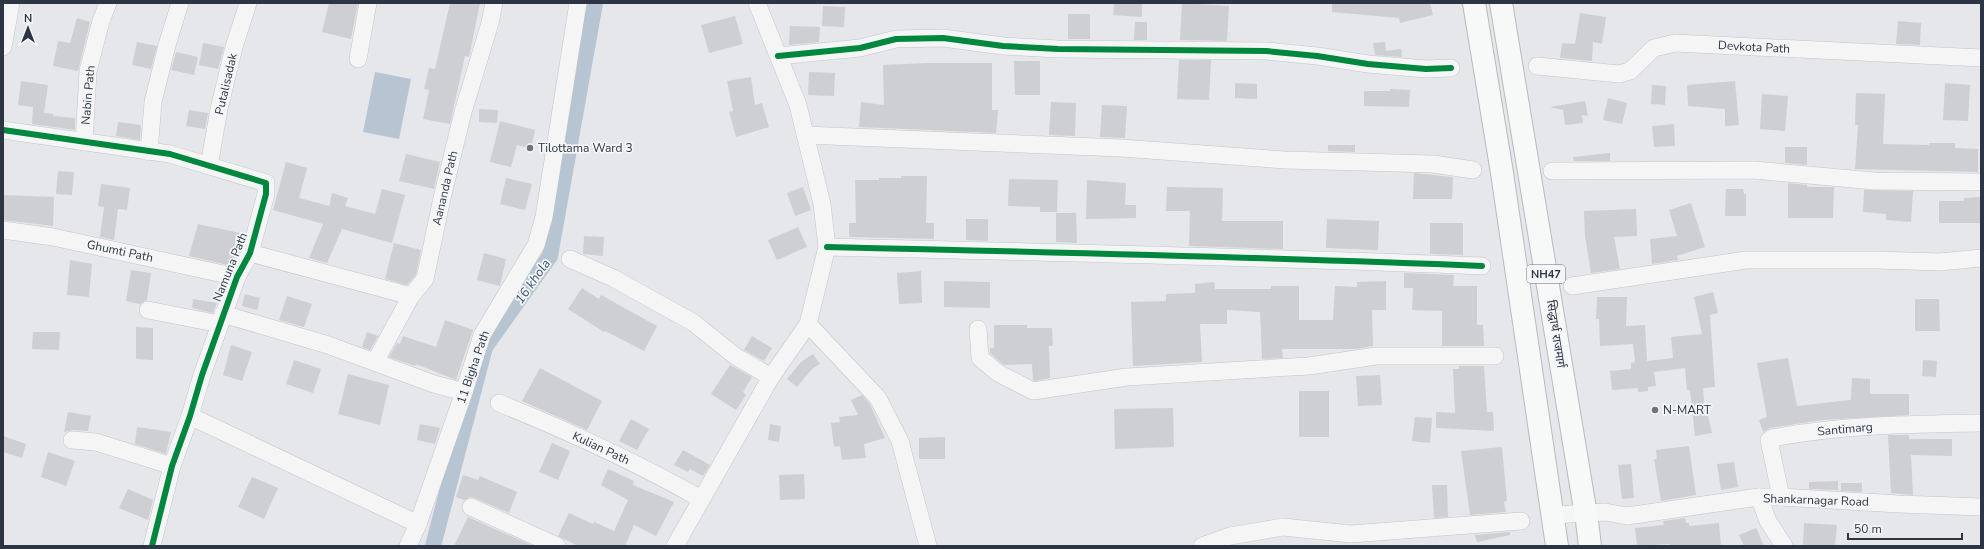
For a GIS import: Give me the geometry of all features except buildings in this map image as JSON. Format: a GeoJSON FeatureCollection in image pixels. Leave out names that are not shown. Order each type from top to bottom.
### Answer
{"type":"FeatureCollection","features":[{"type":"Feature","properties":{"kind":"highway","name":"NH47"},"geometry":{"type":"LineString","coordinates":[[1474,3],[1554,515],[1557,546]]}},
{"type":"Feature","properties":{"kind":"highway","name":"सिद्धार्थ राजमार्ग"},"geometry":{"type":"LineString","coordinates":[[1501,3],[1595,512],[1590,546]]}},
{"type":"Feature","properties":{"kind":"street"},"geometry":{"type":"LineString","coordinates":[[3,47],[11,3]]}},
{"type":"Feature","properties":{"kind":"street","name":"Nabin Path"},"geometry":{"type":"LineString","coordinates":[[84,142],[88,71],[101,21],[108,3]]}},
{"type":"Feature","properties":{"kind":"street"},"geometry":{"type":"LineString","coordinates":[[149,152],[153,102],[167,45],[180,3]]}},
{"type":"Feature","properties":{"kind":"street","name":"Putalisadak"},"geometry":{"type":"LineString","coordinates":[[209,166],[219,109],[234,47],[248,3]]}},
{"type":"Feature","properties":{"kind":"street"},"geometry":{"type":"LineString","coordinates":[[358,59],[368,3]]}},
{"type":"Feature","properties":{"kind":"street","name":"Aananda Path"},"geometry":{"type":"LineString","coordinates":[[375,362],[411,296],[425,279],[442,198],[463,112],[490,23],[494,3]]}},
{"type":"Feature","properties":{"kind":"street","name":"11 Bigha Path"},"geometry":{"type":"LineString","coordinates":[[408,546],[418,524],[464,392],[482,335],[536,245],[544,217],[578,3]]}},
{"type":"Feature","properties":{"kind":"street"},"geometry":{"type":"LineString","coordinates":[[675,546],[771,377],[808,324],[827,247],[822,204],[798,105],[757,3]]}},
{"type":"Feature","properties":{"kind":"street"},"geometry":{"type":"LineString","coordinates":[[778,56],[860,48],[896,39],[943,38],[1003,46],[1065,49],[1266,51],[1317,56],[1368,64],[1426,69],[1451,68]]}},
{"type":"Feature","properties":{"kind":"street","name":"Devkota Path"},"geometry":{"type":"LineString","coordinates":[[1538,66],[1619,74],[1630,72],[1654,48],[1675,43],[1981,58]]}},
{"type":"Feature","properties":{"kind":"street","name":"Namuna Path"},"geometry":{"type":"LineString","coordinates":[[3,130],[170,154],[266,183],[266,194],[250,254],[237,276],[172,466],[152,546]]}},
{"type":"Feature","properties":{"kind":"street"},"geometry":{"type":"LineString","coordinates":[[805,135],[1121,148],[1285,160],[1433,164],[1473,170]]}},
{"type":"Feature","properties":{"kind":"street"},"geometry":{"type":"LineString","coordinates":[[1552,171],[1754,170],[1874,181],[1981,182]]}},
{"type":"Feature","properties":{"kind":"street","name":"Ghumti Path"},"geometry":{"type":"LineString","coordinates":[[3,230],[53,236],[237,276]]}},
{"type":"Feature","properties":{"kind":"street"},"geometry":{"type":"LineString","coordinates":[[827,247],[1001,253],[1105,253],[1482,266]]}},
{"type":"Feature","properties":{"kind":"street"},"geometry":{"type":"LineString","coordinates":[[250,254],[411,296]]}},
{"type":"Feature","properties":{"kind":"street"},"geometry":{"type":"LineString","coordinates":[[1572,286],[1746,260],[1877,260],[1940,262],[1981,258]]}},
{"type":"Feature","properties":{"kind":"street"},"geometry":{"type":"LineString","coordinates":[[570,259],[613,278],[694,323],[735,356],[771,377]]}},
{"type":"Feature","properties":{"kind":"street"},"geometry":{"type":"LineString","coordinates":[[148,310],[222,319],[328,345],[434,384],[464,392]]}},
{"type":"Feature","properties":{"kind":"street"},"geometry":{"type":"LineString","coordinates":[[808,324],[878,398],[900,441],[928,546]]}},
{"type":"Feature","properties":{"kind":"street"},"geometry":{"type":"LineString","coordinates":[[978,329],[980,358],[998,373],[1033,391],[1127,377],[1309,366],[1376,356],[1495,356]]}},
{"type":"Feature","properties":{"kind":"street","name":"Kulian Path"},"geometry":{"type":"LineString","coordinates":[[499,403],[612,452],[664,477],[701,499]]}},
{"type":"Feature","properties":{"kind":"street"},"geometry":{"type":"LineString","coordinates":[[190,416],[418,524]]}},
{"type":"Feature","properties":{"kind":"street","name":"Santimarg"},"geometry":{"type":"LineString","coordinates":[[1781,497],[1769,440],[1772,438],[1796,433],[1884,425],[1981,422]]}},
{"type":"Feature","properties":{"kind":"street"},"geometry":{"type":"LineString","coordinates":[[72,440],[96,442],[172,466]]}},
{"type":"Feature","properties":{"kind":"street"},"geometry":{"type":"LineString","coordinates":[[1759,497],[1768,521],[1784,546]]}},
{"type":"Feature","properties":{"kind":"street","name":"Shankarnagar Road"},"geometry":{"type":"LineString","coordinates":[[1554,515],[1595,512],[1627,516],[1759,497],[1981,507]]}},
{"type":"Feature","properties":{"kind":"street"},"geometry":{"type":"LineString","coordinates":[[471,507],[556,546]]}},
{"type":"Feature","properties":{"kind":"street"},"geometry":{"type":"LineString","coordinates":[[1202,546],[1230,536],[1283,527],[1352,534],[1521,521]]}},
{"type":"Feature","properties":{"kind":"water"},"geometry":{"type":"Polygon","coordinates":[[[375,72],[411,79],[399,139],[363,132],[375,72]]]}},
{"type":"Feature","properties":{"kind":"waterway","name":"16 khola"},"geometry":{"type":"LineString","coordinates":[[433,546],[485,347],[550,256],[595,3]]}},
{"type":"Feature","properties":{"kind":"cycle path"},"geometry":{"type":"LineString","coordinates":[[778,56],[860,48],[896,39],[943,38],[1003,46],[1058,49],[1266,51],[1317,56],[1368,64],[1426,69],[1451,68]]}},
{"type":"Feature","properties":{"kind":"cycle path"},"geometry":{"type":"LineString","coordinates":[[3,130],[170,154],[266,183],[266,194],[250,253],[237,277],[202,375],[190,416],[172,466],[152,546]]}},
{"type":"Feature","properties":{"kind":"cycle path"},"geometry":{"type":"LineString","coordinates":[[827,247],[1237,257],[1482,266]]}},
{"type":"Feature","properties":{"kind":"place","name":"Tilottama Ward 3"},"geometry":{"type":"Point","coordinates":[530,148]}},
{"type":"Feature","properties":{"kind":"place","name":"N-MART"},"geometry":{"type":"Point","coordinates":[1655,410]}}]}
